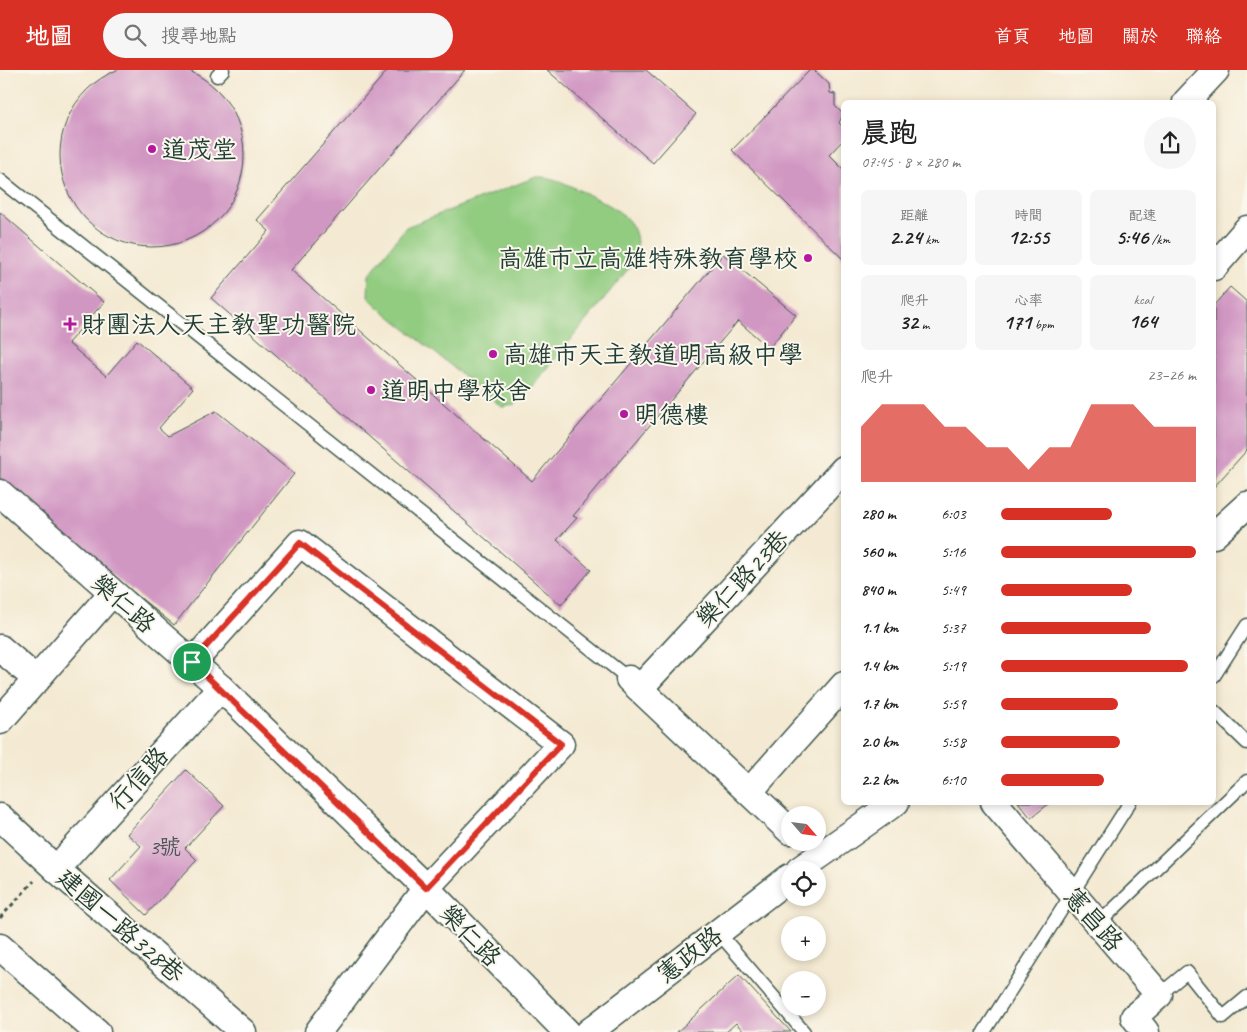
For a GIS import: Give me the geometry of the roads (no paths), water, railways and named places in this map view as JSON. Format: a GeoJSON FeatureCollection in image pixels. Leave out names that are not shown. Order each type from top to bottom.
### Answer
{"type":"FeatureCollection","features":[{"type":"Feature","properties":{"kind":"street"},"geometry":{"type":"LineString","coordinates":[[1188,100],[1216,70]]}},
{"type":"Feature","properties":{"kind":"street"},"geometry":{"type":"LineString","coordinates":[[1216,265],[1247,229]]}},
{"type":"Feature","properties":{"kind":"street","name":"樂仁路23巷"},"geometry":{"type":"LineString","coordinates":[[635,683],[841,472]]}},
{"type":"Feature","properties":{"kind":"street","name":"樂仁路"},"geometry":{"type":"LineString","coordinates":[[0,492],[221,688],[426,888],[567,1032]]}},
{"type":"Feature","properties":{"kind":"street"},"geometry":{"type":"LineString","coordinates":[[1216,533],[1247,505]]}},
{"type":"Feature","properties":{"kind":"street"},"geometry":{"type":"LineString","coordinates":[[192,662],[300,543],[561,744],[426,888],[318,1032]]}},
{"type":"Feature","properties":{"kind":"street"},"geometry":{"type":"LineString","coordinates":[[0,722],[112,592]]}},
{"type":"Feature","properties":{"kind":"street"},"geometry":{"type":"LineString","coordinates":[[0,648],[37,680]]}},
{"type":"Feature","properties":{"kind":"street"},"geometry":{"type":"LineString","coordinates":[[635,683],[781,822]]}},
{"type":"Feature","properties":{"kind":"street","name":"行信路"},"geometry":{"type":"LineString","coordinates":[[53,866],[221,688]]}},
{"type":"Feature","properties":{"kind":"street"},"geometry":{"type":"LineString","coordinates":[[749,792],[841,688]]}},
{"type":"Feature","properties":{"kind":"street"},"geometry":{"type":"LineString","coordinates":[[806,856],[891,805]]}},
{"type":"Feature","properties":{"kind":"street","name":"憲昌路"},"geometry":{"type":"LineString","coordinates":[[997,805],[1159,995]]}},
{"type":"Feature","properties":{"kind":"street","name":"建國一路328巷"},"geometry":{"type":"LineString","coordinates":[[0,816],[53,866],[243,1032]]}},
{"type":"Feature","properties":{"kind":"street","name":"憲政路"},"geometry":{"type":"LineString","coordinates":[[589,1032],[781,884]]}},
{"type":"Feature","properties":{"kind":"street"},"geometry":{"type":"LineString","coordinates":[[0,947],[97,1032]]}},
{"type":"Feature","properties":{"kind":"street"},"geometry":{"type":"LineString","coordinates":[[1146,1032],[1134,1018],[1159,995]]}},
{"type":"Feature","properties":{"kind":"lane"},"geometry":{"type":"LineString","coordinates":[[0,180],[635,683]]}},
{"type":"Feature","properties":{"kind":"lane"},"geometry":{"type":"LineString","coordinates":[[1216,673],[1247,626]]}},
{"type":"Feature","properties":{"kind":"lane"},"geometry":{"type":"LineString","coordinates":[[1216,713],[1247,744]]}},
{"type":"Feature","properties":{"kind":"lane"},"geometry":{"type":"LineString","coordinates":[[1098,924],[1247,781]]}},
{"type":"Feature","properties":{"kind":"lane"},"geometry":{"type":"LineString","coordinates":[[984,1032],[1071,892],[1128,805]]}},
{"type":"Feature","properties":{"kind":"lane"},"geometry":{"type":"LineString","coordinates":[[718,932],[804,1032]]}},
{"type":"Feature","properties":{"kind":"lane"},"geometry":{"type":"LineString","coordinates":[[1159,995],[1186,972],[1223,1016],[1247,997]]}},
{"type":"Feature","properties":{"kind":"place","name":"道茂堂"},"geometry":{"type":"Point","coordinates":[152,149]}},
{"type":"Feature","properties":{"kind":"place","name":"高雄市立高雄特殊教育學校"},"geometry":{"type":"Point","coordinates":[808,258]}},
{"type":"Feature","properties":{"kind":"place","name":"財團法人天主教聖功醫院"},"geometry":{"type":"Point","coordinates":[70,324]}},
{"type":"Feature","properties":{"kind":"place","name":"高雄市天主教道明高級中學"},"geometry":{"type":"Point","coordinates":[493,354]}},
{"type":"Feature","properties":{"kind":"place","name":"道明中學校舍"},"geometry":{"type":"Point","coordinates":[371,390]}},
{"type":"Feature","properties":{"kind":"place","name":"明德樓"},"geometry":{"type":"Point","coordinates":[624,414]}}]}
